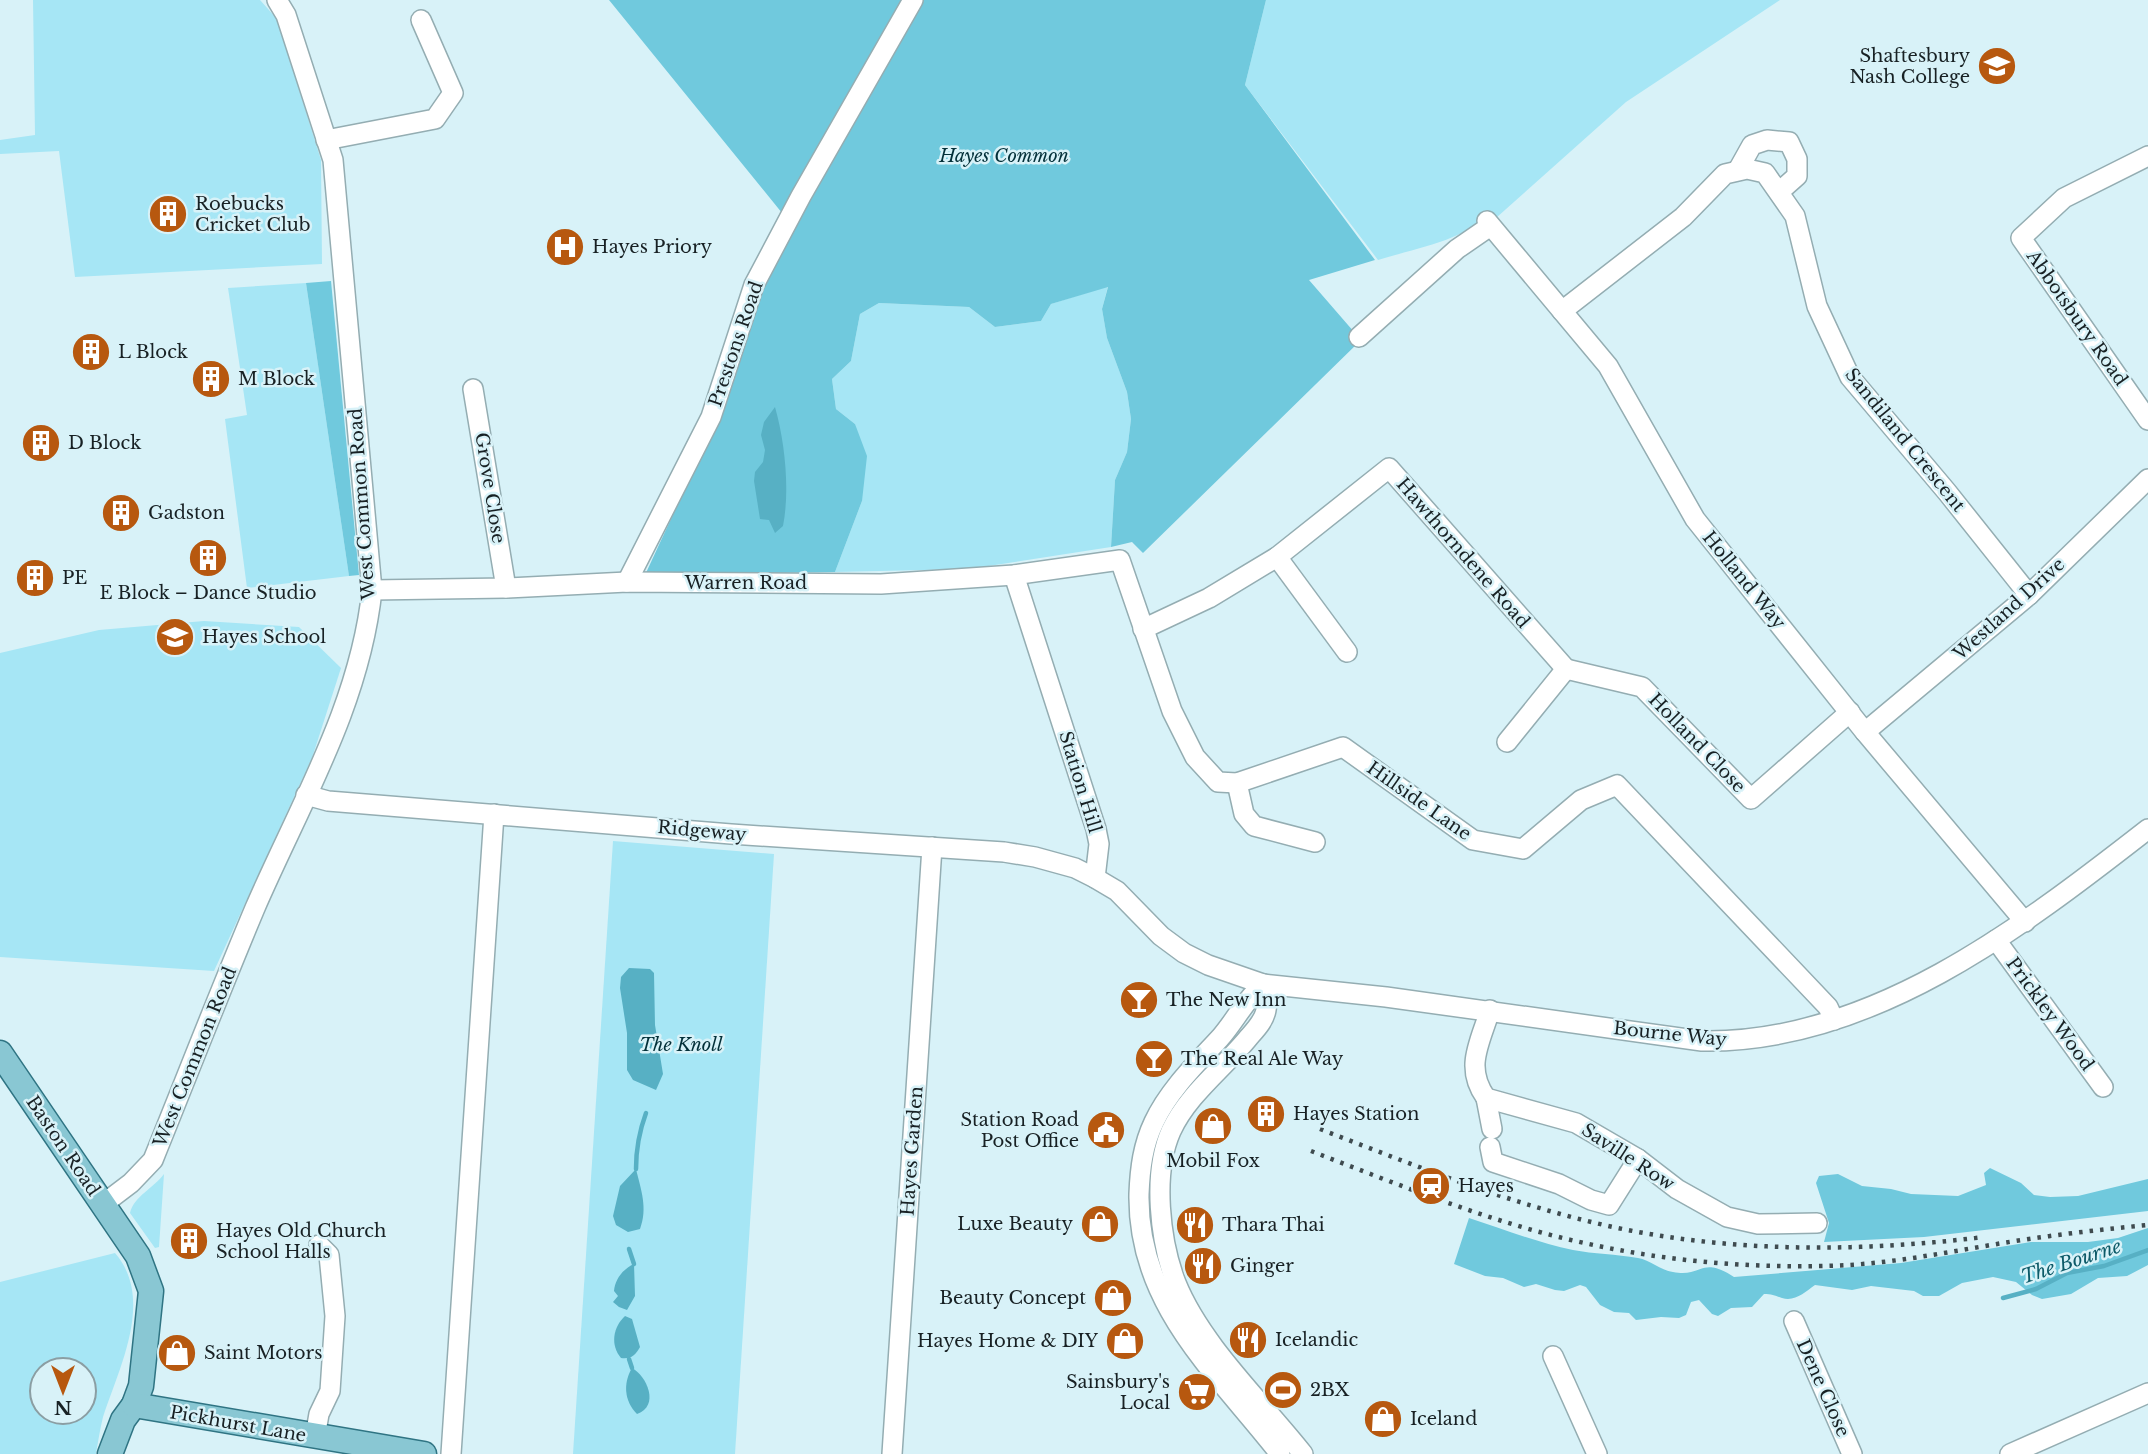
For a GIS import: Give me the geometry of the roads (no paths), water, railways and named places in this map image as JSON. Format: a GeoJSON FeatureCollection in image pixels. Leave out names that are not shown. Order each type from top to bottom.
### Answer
{"type":"FeatureCollection","features":[{"type":"Feature","properties":{"kind":"main road","name":"Baston Road"},"geometry":{"type":"LineString","coordinates":[[0,1053],[138,1256],[151,1291],[141,1386],[134,1405],[123,1420],[110,1454]]}},
{"type":"Feature","properties":{"kind":"main road","name":"Pickhurst Lane"},"geometry":{"type":"LineString","coordinates":[[134,1405],[425,1454]]}},
{"type":"Feature","properties":{"kind":"street","name":"West Common Road"},"geometry":{"type":"LineString","coordinates":[[102,1205],[131,1183],[153,1160],[255,909],[306,795],[324,762],[345,705],[369,625],[372,590],[333,160],[286,15],[276,0]]}},
{"type":"Feature","properties":{"kind":"street","name":"Prestons Road"},"geometry":{"type":"LineString","coordinates":[[627,582],[711,417],[754,285],[800,196],[913,0]]}},
{"type":"Feature","properties":{"kind":"street"},"geometry":{"type":"LineString","coordinates":[[326,140],[435,119],[453,93],[421,20]]}},
{"type":"Feature","properties":{"kind":"street"},"geometry":{"type":"LineString","coordinates":[[1562,311],[1683,218],[1725,174],[1738,170],[1752,145],[1767,140],[1789,142],[1797,159],[1797,176],[1779,192]]}},
{"type":"Feature","properties":{"kind":"street","name":"Abbotsbury Road"},"geometry":{"type":"LineString","coordinates":[[2148,156],[2064,198],[2021,238],[2148,420]]}},
{"type":"Feature","properties":{"kind":"street","name":"Sandiland Crescent"},"geometry":{"type":"LineString","coordinates":[[1738,170],[1765,173],[1795,216],[1817,306],[1850,377],[2029,595]]}},
{"type":"Feature","properties":{"kind":"street","name":"Holland Way"},"geometry":{"type":"LineString","coordinates":[[1359,337],[1488,224],[1608,366],[1695,519],[1866,732],[2025,922]]}},
{"type":"Feature","properties":{"kind":"street","name":"Grove Close"},"geometry":{"type":"LineString","coordinates":[[473,389],[506,588]]}},
{"type":"Feature","properties":{"kind":"street","name":"Hawthorndene Road"},"geometry":{"type":"LineString","coordinates":[[1143,629],[1209,598],[1277,557],[1389,468],[1566,669]]}},
{"type":"Feature","properties":{"kind":"street","name":"Westland Drive"},"geometry":{"type":"LineString","coordinates":[[1866,732],[2029,595],[2148,479]]}},
{"type":"Feature","properties":{"kind":"street"},"geometry":{"type":"LineString","coordinates":[[1277,557],[1347,652]]}},
{"type":"Feature","properties":{"kind":"street","name":"Warren Road"},"geometry":{"type":"LineString","coordinates":[[372,590],[506,588],[627,582],[881,584],[1014,575],[1120,561],[1143,629]]}},
{"type":"Feature","properties":{"kind":"street","name":"Station Hill"},"geometry":{"type":"LineString","coordinates":[[1014,575],[1096,829],[1099,844],[1095,878]]}},
{"type":"Feature","properties":{"kind":"street"},"geometry":{"type":"LineString","coordinates":[[1143,629],[1172,711],[1195,757],[1218,782],[1237,783],[1244,814],[1254,827],[1315,842]]}},
{"type":"Feature","properties":{"kind":"street"},"geometry":{"type":"LineString","coordinates":[[1507,742],[1566,669]]}},
{"type":"Feature","properties":{"kind":"street","name":"Holland Close"},"geometry":{"type":"LineString","coordinates":[[1566,669],[1642,687],[1751,799],[1850,712]]}},
{"type":"Feature","properties":{"kind":"street","name":"Hillside Lane"},"geometry":{"type":"LineString","coordinates":[[1237,783],[1343,747],[1473,840],[1523,849],[1581,800],[1617,785],[1828,1007],[1834,1020]]}},
{"type":"Feature","properties":{"kind":"street","name":"Ridgeway"},"geometry":{"type":"LineString","coordinates":[[306,795],[328,801],[731,834],[1004,852],[1075,868],[1095,878]]}},
{"type":"Feature","properties":{"kind":"street"},"geometry":{"type":"LineString","coordinates":[[450,1454],[494,814]]}},
{"type":"Feature","properties":{"kind":"street","name":"Bourne Way"},"geometry":{"type":"LineString","coordinates":[[1263,984],[1490,1010],[1702,1041],[1743,1041],[1766,1037],[1834,1020],[1911,987],[2025,922],[2148,829]]}},
{"type":"Feature","properties":{"kind":"street","name":"Hayes Garden"},"geometry":{"type":"LineString","coordinates":[[892,1454],[932,847]]}},
{"type":"Feature","properties":{"kind":"street"},"geometry":{"type":"LineString","coordinates":[[1095,878],[1117,891],[1160,936],[1184,953],[1208,965],[1263,984]]}},
{"type":"Feature","properties":{"kind":"street","name":"Prickley Wood"},"geometry":{"type":"LineString","coordinates":[[1996,940],[2103,1087]]}},
{"type":"Feature","properties":{"kind":"street"},"geometry":{"type":"LineString","coordinates":[[1263,984],[1181,1081],[1154,1121],[1142,1158],[1140,1217],[1148,1259],[1161,1295],[1177,1326],[1280,1454]]}},
{"type":"Feature","properties":{"kind":"street"},"geometry":{"type":"LineString","coordinates":[[1263,984],[1267,1002],[1262,1020],[1239,1050],[1191,1100],[1172,1130],[1163,1164],[1161,1215],[1171,1269],[1189,1310],[1303,1454]]}},
{"type":"Feature","properties":{"kind":"street"},"geometry":{"type":"LineString","coordinates":[[1490,1010],[1473,1072],[1486,1098],[1487,1149],[1608,1205],[1638,1159]]}},
{"type":"Feature","properties":{"kind":"street","name":"Saville Row"},"geometry":{"type":"LineString","coordinates":[[1486,1098],[1576,1123],[1638,1159],[1677,1189],[1727,1217],[1758,1224],[1817,1223]]}},
{"type":"Feature","properties":{"kind":"street"},"geometry":{"type":"LineString","coordinates":[[314,1437],[319,1414],[330,1391],[335,1316],[329,1255],[319,1245]]}},
{"type":"Feature","properties":{"kind":"street","name":"Dene Close"},"geometry":{"type":"LineString","coordinates":[[1794,1321],[1852,1454]]}},
{"type":"Feature","properties":{"kind":"street"},"geometry":{"type":"LineString","coordinates":[[1553,1356],[1597,1454]]}},
{"type":"Feature","properties":{"kind":"street"},"geometry":{"type":"LineString","coordinates":[[2010,1454],[2148,1393]]}},
{"type":"Feature","properties":{"kind":"waterway"},"geometry":{"type":"LineString","coordinates":[[636,1169],[638,1140],[646,1113]]}},
{"type":"Feature","properties":{"kind":"waterway"},"geometry":{"type":"LineString","coordinates":[[629,1249],[634,1264]]}},
{"type":"Feature","properties":{"kind":"waterway","name":"The Bourne"},"geometry":{"type":"LineString","coordinates":[[2003,1298],[2036,1289],[2067,1273],[2104,1266],[2148,1250]]}},
{"type":"Feature","properties":{"kind":"waterway"},"geometry":{"type":"LineString","coordinates":[[629,1359],[632,1368]]}},
{"type":"Feature","properties":{"kind":"railway"},"geometry":{"type":"LineString","coordinates":[[1320,1129],[1538,1208],[1659,1236],[1752,1246],[1798,1247],[1891,1245],[1984,1237]]}},
{"type":"Feature","properties":{"kind":"railway"},"geometry":{"type":"LineString","coordinates":[[1311,1151],[1452,1204],[1541,1233],[1628,1252],[1716,1263],[1761,1266],[1867,1264],[2050,1236],[2148,1225]]}},
{"type":"Feature","properties":{"kind":"place","name":"Shaftesbury Nash College"},"geometry":{"type":"Point","coordinates":[1997,66]}},
{"type":"Feature","properties":{"kind":"place","name":"Roebucks Cricket Club"},"geometry":{"type":"Point","coordinates":[168,214]}},
{"type":"Feature","properties":{"kind":"place","name":"Hayes Priory"},"geometry":{"type":"Point","coordinates":[565,247]}},
{"type":"Feature","properties":{"kind":"place","name":"L Block"},"geometry":{"type":"Point","coordinates":[91,352]}},
{"type":"Feature","properties":{"kind":"place","name":"M Block"},"geometry":{"type":"Point","coordinates":[211,379]}},
{"type":"Feature","properties":{"kind":"place","name":"D Block"},"geometry":{"type":"Point","coordinates":[41,443]}},
{"type":"Feature","properties":{"kind":"place","name":"Gadston"},"geometry":{"type":"Point","coordinates":[121,513]}},
{"type":"Feature","properties":{"kind":"place","name":"E Block – Dance Studio"},"geometry":{"type":"Point","coordinates":[208,558]}},
{"type":"Feature","properties":{"kind":"place","name":"PE"},"geometry":{"type":"Point","coordinates":[35,578]}},
{"type":"Feature","properties":{"kind":"place","name":"Hayes School"},"geometry":{"type":"Point","coordinates":[175,637]}},
{"type":"Feature","properties":{"kind":"place","name":"The New Inn"},"geometry":{"type":"Point","coordinates":[1139,1000]}},
{"type":"Feature","properties":{"kind":"place","name":"The Real Ale Way"},"geometry":{"type":"Point","coordinates":[1154,1059]}},
{"type":"Feature","properties":{"kind":"place","name":"Hayes Station"},"geometry":{"type":"Point","coordinates":[1266,1114]}},
{"type":"Feature","properties":{"kind":"place","name":"Mobil Fox"},"geometry":{"type":"Point","coordinates":[1213,1126]}},
{"type":"Feature","properties":{"kind":"place","name":"Station Road Post Office"},"geometry":{"type":"Point","coordinates":[1106,1130]}},
{"type":"Feature","properties":{"kind":"place","name":"Hayes"},"geometry":{"type":"Point","coordinates":[1431,1186]}},
{"type":"Feature","properties":{"kind":"place","name":"Luxe Beauty"},"geometry":{"type":"Point","coordinates":[1100,1224]}},
{"type":"Feature","properties":{"kind":"place","name":"Thara Thai"},"geometry":{"type":"Point","coordinates":[1195,1225]}},
{"type":"Feature","properties":{"kind":"place","name":"Hayes Old Church School Halls"},"geometry":{"type":"Point","coordinates":[189,1241]}},
{"type":"Feature","properties":{"kind":"place","name":"Ginger"},"geometry":{"type":"Point","coordinates":[1203,1266]}},
{"type":"Feature","properties":{"kind":"place","name":"Beauty Concept"},"geometry":{"type":"Point","coordinates":[1113,1298]}},
{"type":"Feature","properties":{"kind":"place","name":"Icelandic"},"geometry":{"type":"Point","coordinates":[1248,1340]}},
{"type":"Feature","properties":{"kind":"place","name":"Hayes Home & DIY"},"geometry":{"type":"Point","coordinates":[1125,1341]}},
{"type":"Feature","properties":{"kind":"place","name":"Saint Motors"},"geometry":{"type":"Point","coordinates":[177,1353]}},
{"type":"Feature","properties":{"kind":"place","name":"2BX"},"geometry":{"type":"Point","coordinates":[1283,1390]}},
{"type":"Feature","properties":{"kind":"place","name":"Sainsbury's Local"},"geometry":{"type":"Point","coordinates":[1197,1392]}},
{"type":"Feature","properties":{"kind":"place","name":"Iceland"},"geometry":{"type":"Point","coordinates":[1383,1419]}},
{"type":"Feature","properties":{"kind":"park label","name":"Hayes Common"},"geometry":{"type":"Point","coordinates":[1004,156]}},
{"type":"Feature","properties":{"kind":"park label","name":"The Knoll"},"geometry":{"type":"Point","coordinates":[681,1045]}}]}
